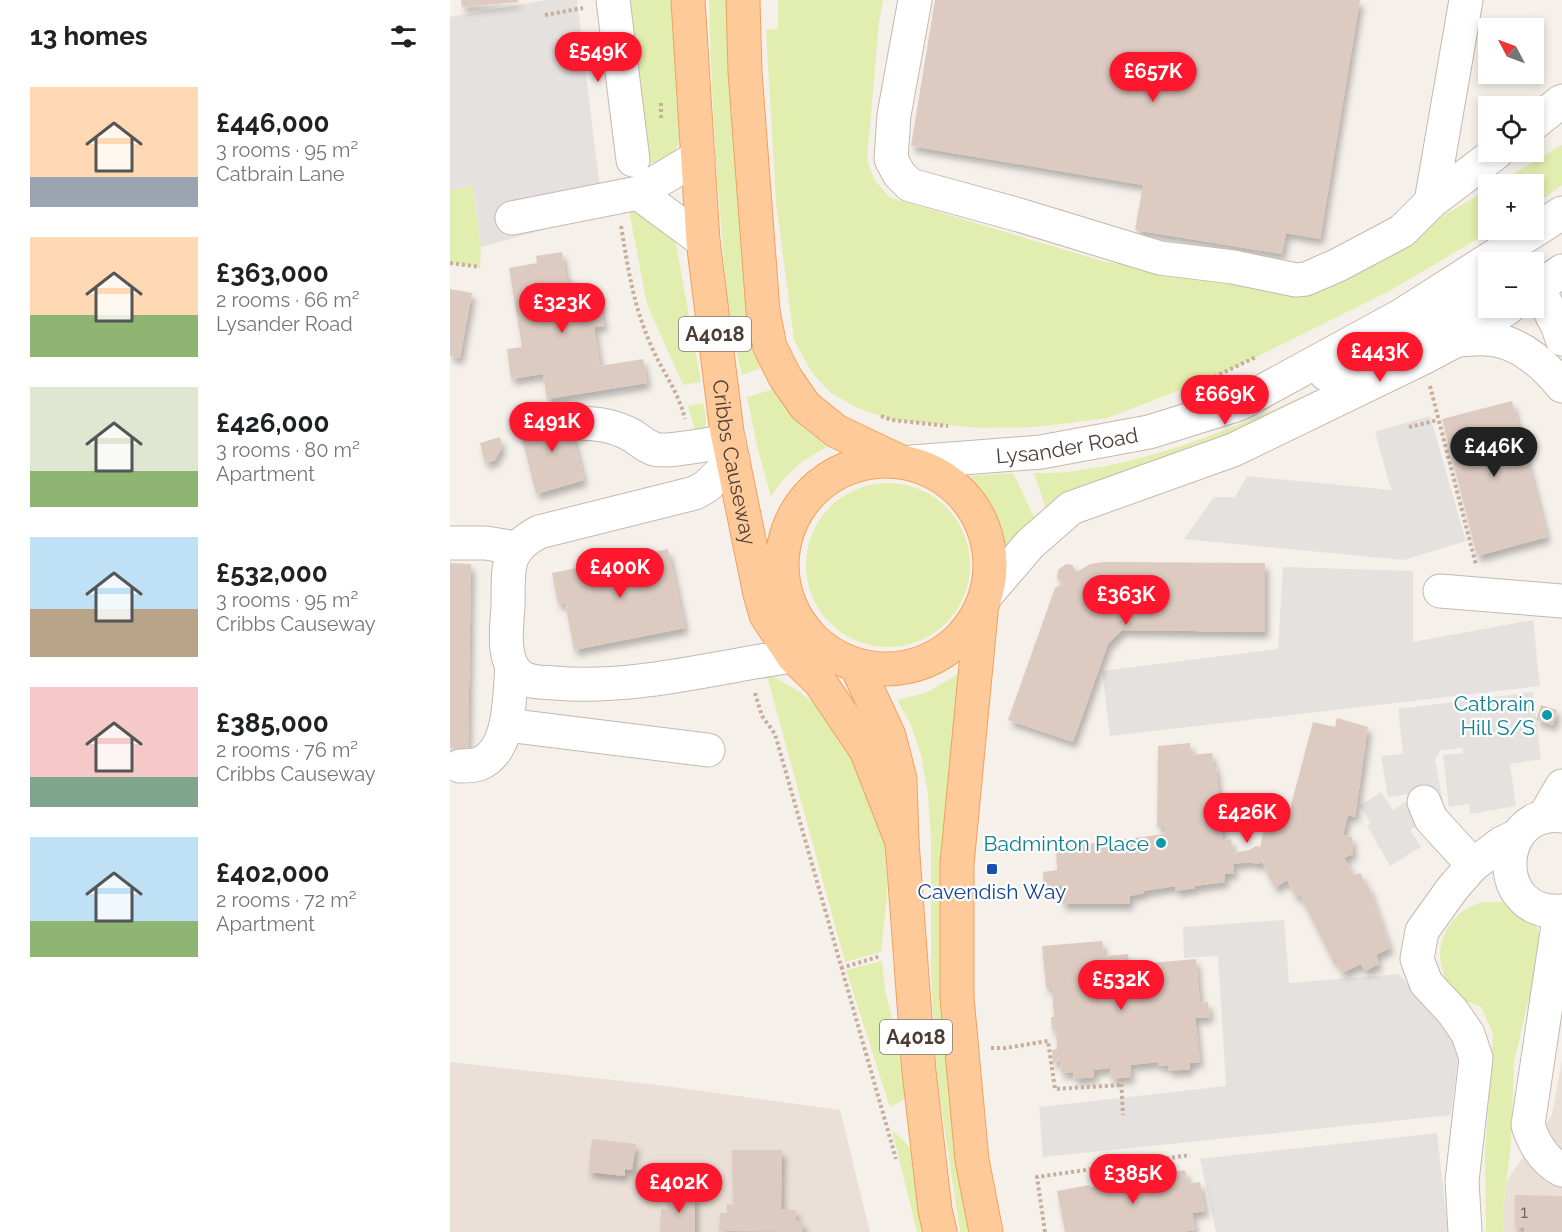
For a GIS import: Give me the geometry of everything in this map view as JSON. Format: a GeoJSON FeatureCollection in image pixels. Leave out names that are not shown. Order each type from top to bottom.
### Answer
{"type":"FeatureCollection","features":[{"type":"Feature","properties":{"kind":"main road","name":"Cribbs Causeway"},"geometry":{"type":"LineString","coordinates":[[688,0],[703,241],[731,451],[766,615],[793,656]]}},
{"type":"Feature","properties":{"kind":"main road","name":"A4018"},"geometry":{"type":"LineString","coordinates":[[743,0],[745,72],[764,311],[770,347],[785,377],[805,406],[836,431],[950,481],[980,516],[990,548],[957,864],[957,999],[972,1160],[986,1232]]}},
{"type":"Feature","properties":{"kind":"main road","name":"A4018"},"geometry":{"type":"LineString","coordinates":[[904,461],[847,467],[819,484],[790,523],[783,551],[784,586],[794,614],[812,639],[846,661],[889,736],[900,779],[902,842],[919,1072],[935,1210],[940,1232]]}},
{"type":"Feature","properties":{"kind":"main road","name":"A4018"},"geometry":{"type":"LineString","coordinates":[[793,656],[846,661],[882,670],[928,661],[961,639],[984,602]]}},
{"type":"Feature","properties":{"kind":"main road","name":"A4018"},"geometry":{"type":"LineString","coordinates":[[793,656],[820,682],[866,750],[902,842]]}},
{"type":"Feature","properties":{"kind":"street"},"geometry":{"type":"LineString","coordinates":[[915,0],[894,115],[891,159],[899,174],[910,185],[1160,258],[1233,267],[1296,280],[1306,279],[1402,231],[1431,202],[1484,162]]}},
{"type":"Feature","properties":{"kind":"street"},"geometry":{"type":"LineString","coordinates":[[1431,202],[1466,0]]}},
{"type":"Feature","properties":{"kind":"street"},"geometry":{"type":"LineString","coordinates":[[613,1],[633,160]]}},
{"type":"Feature","properties":{"kind":"street"},"geometry":{"type":"LineString","coordinates":[[1544,115],[1562,101]]}},
{"type":"Feature","properties":{"kind":"street"},"geometry":{"type":"LineString","coordinates":[[512,218],[638,193],[698,157]]}},
{"type":"Feature","properties":{"kind":"street"},"geometry":{"type":"LineString","coordinates":[[638,193],[703,241]]}},
{"type":"Feature","properties":{"kind":"street","name":"Lysander Road"},"geometry":{"type":"LineString","coordinates":[[904,461],[1041,452],[1149,432],[1239,404],[1402,315],[1562,213]]}},
{"type":"Feature","properties":{"kind":"street"},"geometry":{"type":"LineString","coordinates":[[1544,288],[1562,339]]}},
{"type":"Feature","properties":{"kind":"street"},"geometry":{"type":"LineString","coordinates":[[1239,404],[1380,356],[1478,297]]}},
{"type":"Feature","properties":{"kind":"street"},"geometry":{"type":"LineString","coordinates":[[984,602],[1030,544],[1071,508],[1233,450],[1377,382],[1457,340],[1492,318]]}},
{"type":"Feature","properties":{"kind":"street"},"geometry":{"type":"LineString","coordinates":[[1457,340],[1488,339],[1515,345],[1541,365],[1562,386]]}},
{"type":"Feature","properties":{"kind":"street"},"geometry":{"type":"LineString","coordinates":[[460,766],[478,765],[486,759],[500,744],[507,725],[512,667],[506,640],[510,563],[516,548],[539,532],[695,493],[713,481],[731,451],[692,446],[654,449],[610,426],[600,423],[574,423]]}},
{"type":"Feature","properties":{"kind":"street"},"geometry":{"type":"LineString","coordinates":[[450,543],[486,543],[516,548]]}},
{"type":"Feature","properties":{"kind":"street"},"geometry":{"type":"LineString","coordinates":[[1440,591],[1562,601]]}},
{"type":"Feature","properties":{"kind":"street"},"geometry":{"type":"LineString","coordinates":[[512,667],[527,680],[605,685],[665,679],[748,662],[793,656]]}},
{"type":"Feature","properties":{"kind":"street"},"geometry":{"type":"LineString","coordinates":[[507,725],[708,750]]}},
{"type":"Feature","properties":{"kind":"street"},"geometry":{"type":"LineString","coordinates":[[1465,1232],[1462,1181],[1476,1058],[1468,1034],[1453,1012],[1426,983],[1416,959],[1422,931],[1463,877],[1502,843],[1517,836],[1529,825],[1553,817],[1562,786]]}},
{"type":"Feature","properties":{"kind":"street"},"geometry":{"type":"LineString","coordinates":[[1424,802],[1463,877]]}},
{"type":"Feature","properties":{"kind":"street"},"geometry":{"type":"LineString","coordinates":[[1517,836],[1509,861],[1509,873],[1514,886],[1533,906],[1546,911],[1561,912],[1528,1125],[1533,1142],[1552,1165],[1562,1170]]}},
{"type":"Feature","properties":{"kind":"street"},"geometry":{"type":"LineString","coordinates":[[1463,877],[1514,886]]}},
{"type":"Feature","properties":{"kind":"path"},"geometry":{"type":"LineString","coordinates":[[545,15],[613,1]]}},
{"type":"Feature","properties":{"kind":"path"},"geometry":{"type":"LineString","coordinates":[[450,263],[480,267]]}},
{"type":"Feature","properties":{"kind":"path"},"geometry":{"type":"LineString","coordinates":[[1210,378],[1263,353]]}},
{"type":"Feature","properties":{"kind":"path"},"geometry":{"type":"LineString","coordinates":[[1430,389],[1484,595]]}},
{"type":"Feature","properties":{"kind":"path"},"geometry":{"type":"LineString","coordinates":[[681,400],[692,446]]}},
{"type":"Feature","properties":{"kind":"path"},"geometry":{"type":"LineString","coordinates":[[874,414],[892,420],[952,426]]}},
{"type":"Feature","properties":{"kind":"path"},"geometry":{"type":"LineString","coordinates":[[1409,427],[1438,420]]}},
{"type":"Feature","properties":{"kind":"path"},"geometry":{"type":"LineString","coordinates":[[748,662],[751,683],[762,716],[775,734],[898,1167]]}},
{"type":"Feature","properties":{"kind":"path"},"geometry":{"type":"LineString","coordinates":[[842,968],[910,947]]}},
{"type":"Feature","properties":{"kind":"path"},"geometry":{"type":"LineString","coordinates":[[992,1048],[1048,1041],[1055,1089],[1120,1084]]}},
{"type":"Feature","properties":{"kind":"path"},"geometry":{"type":"LineString","coordinates":[[1121,1078],[1123,1115]]}},
{"type":"Feature","properties":{"kind":"path"},"geometry":{"type":"LineString","coordinates":[[1045,1232],[1037,1177],[1190,1155]]}},
{"type":"Feature","properties":{"kind":"shaded area"},"geometry":{"type":"Polygon","coordinates":[[[547,0],[577,0],[603,213],[481,247],[473,186],[450,190],[450,17],[547,0]]]}},
{"type":"Feature","properties":{"kind":"shaded area"},"geometry":{"type":"Polygon","coordinates":[[[1430,416],[1466,541],[1404,560],[1184,539],[1214,497],[1235,497],[1247,476],[1391,490],[1375,432],[1430,416]]]}},
{"type":"Feature","properties":{"kind":"shaded area"},"geometry":{"type":"Polygon","coordinates":[[[1283,567],[1413,571],[1413,642],[1533,620],[1540,686],[1110,736],[1102,671],[1278,649],[1283,567]]]}},
{"type":"Feature","properties":{"kind":"shaded area"},"geometry":{"type":"Polygon","coordinates":[[[1533,692],[1541,759],[1510,764],[1516,806],[1470,814],[1469,804],[1449,807],[1443,755],[1463,753],[1463,748],[1441,750],[1435,759],[1444,809],[1410,830],[1421,847],[1390,866],[1367,826],[1371,823],[1359,806],[1381,792],[1393,810],[1407,801],[1409,794],[1388,797],[1381,756],[1403,754],[1398,709],[1533,692]]]}},
{"type":"Feature","properties":{"kind":"shaded area"},"geometry":{"type":"Polygon","coordinates":[[[1284,920],[1289,983],[1398,974],[1447,1022],[1460,1042],[1451,1115],[1043,1157],[1039,1107],[1226,1086],[1218,956],[1184,958],[1183,927],[1284,920]]]}},
{"type":"Feature","properties":{"kind":"shaded area"},"geometry":{"type":"Polygon","coordinates":[[[1562,1060],[1562,1232],[1504,1232],[1503,1209],[1507,1180],[1552,1115],[1562,1060]]]}},
{"type":"Feature","properties":{"kind":"shaded area"},"geometry":{"type":"Polygon","coordinates":[[[450,1062],[658,1085],[840,1110],[870,1232],[450,1232],[450,1062]]]}},
{"type":"Feature","properties":{"kind":"shaded area"},"geometry":{"type":"Polygon","coordinates":[[[1437,1133],[1448,1232],[1216,1232],[1200,1159],[1437,1133]]]}},
{"type":"Feature","properties":{"kind":"green space"},"geometry":{"type":"Polygon","coordinates":[[[625,0],[677,0],[680,139],[673,158],[660,167],[647,160],[625,0]]]}},
{"type":"Feature","properties":{"kind":"green space"},"geometry":{"type":"Polygon","coordinates":[[[709,0],[730,0],[764,367],[742,375],[730,314],[723,252],[714,132],[709,0]]]}},
{"type":"Feature","properties":{"kind":"green space"},"geometry":{"type":"Polygon","coordinates":[[[778,0],[883,0],[867,160],[874,179],[889,197],[1102,261],[1313,294],[1478,195],[1478,239],[1391,290],[1220,375],[1107,418],[1037,427],[981,428],[892,420],[855,407],[830,392],[812,373],[794,340],[776,202],[766,30],[778,29],[778,0]]]}},
{"type":"Feature","properties":{"kind":"green space"},"geometry":{"type":"Polygon","coordinates":[[[1562,145],[1562,185],[1544,198],[1544,174],[1513,174],[1533,162],[1544,162],[1544,156],[1562,145]]]}},
{"type":"Feature","properties":{"kind":"green space"},"geometry":{"type":"Polygon","coordinates":[[[473,186],[481,247],[480,267],[450,263],[450,190],[473,186]]]}},
{"type":"Feature","properties":{"kind":"green space"},"geometry":{"type":"Polygon","coordinates":[[[644,210],[671,230],[676,244],[701,382],[683,385],[647,304],[629,211],[644,210]]]}},
{"type":"Feature","properties":{"kind":"green space"},"geometry":{"type":"Polygon","coordinates":[[[1382,360],[1278,418],[1047,512],[1034,473],[1070,472],[1115,464],[1194,442],[1270,411],[1382,360]]]}},
{"type":"Feature","properties":{"kind":"green space"},"geometry":{"type":"Polygon","coordinates":[[[774,389],[804,428],[827,447],[795,468],[771,497],[747,397],[774,389]]]}},
{"type":"Feature","properties":{"kind":"green space"},"geometry":{"type":"Polygon","coordinates":[[[703,403],[706,423],[704,432],[698,441],[688,406],[703,403]]]}},
{"type":"Feature","properties":{"kind":"green space"},"geometry":{"type":"Polygon","coordinates":[[[1013,473],[1036,521],[1008,549],[993,513],[971,476],[1013,473]]]}},
{"type":"Feature","properties":{"kind":"green space"},"geometry":{"type":"Polygon","coordinates":[[[888,483],[904,484],[919,489],[946,507],[964,534],[969,549],[969,581],[964,596],[946,623],[919,641],[904,646],[888,647],[872,646],[857,641],[830,623],[812,596],[807,581],[806,565],[807,549],[812,534],[830,507],[857,489],[872,484],[888,483]]]}},
{"type":"Feature","properties":{"kind":"green space"},"geometry":{"type":"Polygon","coordinates":[[[766,672],[800,692],[827,715],[873,790],[886,850],[887,897],[881,952],[845,962],[766,672]]]}},
{"type":"Feature","properties":{"kind":"green space"},"geometry":{"type":"Polygon","coordinates":[[[961,672],[944,816],[942,932],[973,1232],[960,1232],[937,1079],[931,976],[931,839],[928,795],[921,755],[910,723],[897,700],[928,692],[961,672]]]}},
{"type":"Feature","properties":{"kind":"green space"},"geometry":{"type":"Polygon","coordinates":[[[1502,902],[1527,914],[1535,923],[1540,935],[1533,989],[1514,1062],[1511,1144],[1503,1209],[1504,1232],[1486,1232],[1485,1155],[1493,1033],[1481,1007],[1460,997],[1449,985],[1440,958],[1441,944],[1454,919],[1479,903],[1502,902]]]}},
{"type":"Feature","properties":{"kind":"green space"},"geometry":{"type":"Polygon","coordinates":[[[882,961],[885,990],[909,1089],[903,1100],[890,1107],[846,970],[882,961]]]}},
{"type":"Feature","properties":{"kind":"green space"},"geometry":{"type":"Polygon","coordinates":[[[892,1130],[914,1151],[926,1232],[917,1232],[892,1130]]]}},
{"type":"Feature","properties":{"kind":"building"},"geometry":{"type":"Polygon","coordinates":[[[461,0],[518,0],[518,2],[462,7],[461,0]]]}},
{"type":"Feature","properties":{"kind":"building"},"geometry":{"type":"Polygon","coordinates":[[[935,0],[1360,0],[1320,239],[1286,233],[1282,254],[1135,230],[1143,185],[911,146],[935,0]]]}},
{"type":"Feature","properties":{"kind":"building"},"geometry":{"type":"Polygon","coordinates":[[[562,252],[566,278],[571,278],[573,292],[580,297],[596,295],[597,302],[600,301],[604,326],[594,327],[600,366],[643,359],[647,383],[547,399],[543,374],[511,379],[507,349],[522,347],[509,268],[537,263],[536,256],[562,252]]]}},
{"type":"Feature","properties":{"kind":"building"},"geometry":{"type":"Polygon","coordinates":[[[450,289],[472,293],[460,358],[450,356],[450,289]]]}},
{"type":"Feature","properties":{"kind":"building"},"geometry":{"type":"Polygon","coordinates":[[[1512,401],[1547,537],[1477,556],[1442,419],[1512,401]]]}},
{"type":"Feature","properties":{"kind":"building"},"geometry":{"type":"Polygon","coordinates":[[[567,412],[584,480],[536,494],[519,426],[567,412]]]}},
{"type":"Feature","properties":{"kind":"building"},"geometry":{"type":"Polygon","coordinates":[[[500,437],[502,447],[495,460],[485,463],[480,443],[500,437]]]}},
{"type":"Feature","properties":{"kind":"building"},"geometry":{"type":"Polygon","coordinates":[[[668,549],[685,628],[574,650],[565,603],[558,604],[552,573],[668,549]]]}},
{"type":"Feature","properties":{"kind":"building"},"geometry":{"type":"Polygon","coordinates":[[[1104,562],[1265,563],[1265,632],[1122,630],[1108,644],[1073,742],[1008,720],[1055,588],[1062,584],[1057,578],[1058,570],[1066,564],[1072,565],[1077,572],[1090,564],[1104,562]]]}},
{"type":"Feature","properties":{"kind":"building"},"geometry":{"type":"Polygon","coordinates":[[[450,563],[471,564],[468,749],[450,748],[450,563]]]}},
{"type":"Feature","properties":{"kind":"building","name":"Catbrain Hill S/S"},"geometry":{"type":"Polygon","coordinates":[[[1541,705],[1557,710],[1553,725],[1536,720],[1541,705]]]}},
{"type":"Feature","properties":{"kind":"building","name":"Badminton Place"},"geometry":{"type":"Polygon","coordinates":[[[1337,718],[1368,727],[1355,817],[1348,815],[1343,835],[1352,837],[1353,854],[1344,858],[1354,875],[1361,873],[1366,886],[1368,885],[1390,948],[1376,955],[1379,964],[1365,971],[1361,964],[1342,973],[1336,961],[1333,961],[1300,895],[1296,897],[1287,880],[1275,888],[1262,862],[1233,864],[1234,874],[1225,874],[1225,882],[1176,891],[1175,886],[1144,891],[1144,893],[1130,896],[1130,904],[1062,904],[1061,885],[1044,887],[1043,872],[1057,870],[1056,848],[1165,834],[1164,827],[1157,827],[1158,746],[1190,743],[1191,755],[1212,753],[1214,767],[1216,766],[1223,840],[1231,839],[1233,853],[1256,846],[1260,847],[1266,821],[1281,825],[1286,808],[1290,809],[1313,722],[1335,727],[1337,718]]]}},
{"type":"Feature","properties":{"kind":"building"},"geometry":{"type":"Polygon","coordinates":[[[1102,941],[1104,956],[1128,954],[1129,965],[1196,959],[1200,1003],[1208,1002],[1210,1017],[1195,1018],[1200,1062],[1190,1063],[1190,1069],[1169,1071],[1168,1066],[1158,1066],[1158,1062],[1130,1065],[1131,1077],[1111,1079],[1110,1068],[1094,1070],[1094,1077],[1074,1079],[1073,1072],[1061,1073],[1060,1062],[1053,1062],[1052,1050],[1057,1049],[1056,1030],[1052,1030],[1051,1017],[1054,1017],[1052,988],[1046,988],[1042,946],[1102,941]]]}},
{"type":"Feature","properties":{"kind":"building"},"geometry":{"type":"Polygon","coordinates":[[[592,1139],[636,1144],[632,1170],[625,1169],[625,1176],[588,1172],[592,1139]]]}},
{"type":"Feature","properties":{"kind":"building"},"geometry":{"type":"Polygon","coordinates":[[[732,1150],[782,1150],[781,1209],[796,1210],[796,1220],[803,1224],[803,1232],[719,1231],[720,1213],[727,1213],[727,1204],[733,1205],[732,1150]]]}},
{"type":"Feature","properties":{"kind":"building"},"geometry":{"type":"Polygon","coordinates":[[[1185,1170],[1188,1184],[1200,1182],[1205,1211],[1192,1213],[1195,1230],[1183,1232],[1065,1232],[1057,1191],[1122,1181],[1121,1178],[1154,1172],[1154,1175],[1185,1170]]]}},
{"type":"Feature","properties":{"kind":"building"},"geometry":{"type":"Polygon","coordinates":[[[667,1194],[695,1195],[695,1232],[660,1232],[661,1209],[667,1209],[667,1194]]]}},
{"type":"Feature","properties":{"kind":"building"},"geometry":{"type":"Polygon","coordinates":[[[1515,1195],[1562,1196],[1562,1232],[1524,1232],[1524,1227],[1515,1228],[1515,1195]]]}},
{"type":"Feature","properties":{"kind":"place","name":"Catbrain Hill S/S"},"geometry":{"type":"Point","coordinates":[1547,715]}},
{"type":"Feature","properties":{"kind":"place","name":"Badminton Place"},"geometry":{"type":"Point","coordinates":[1161,843]}},
{"type":"Feature","properties":{"kind":"place","name":"Cavendish Way"},"geometry":{"type":"Point","coordinates":[992,869]}}]}
